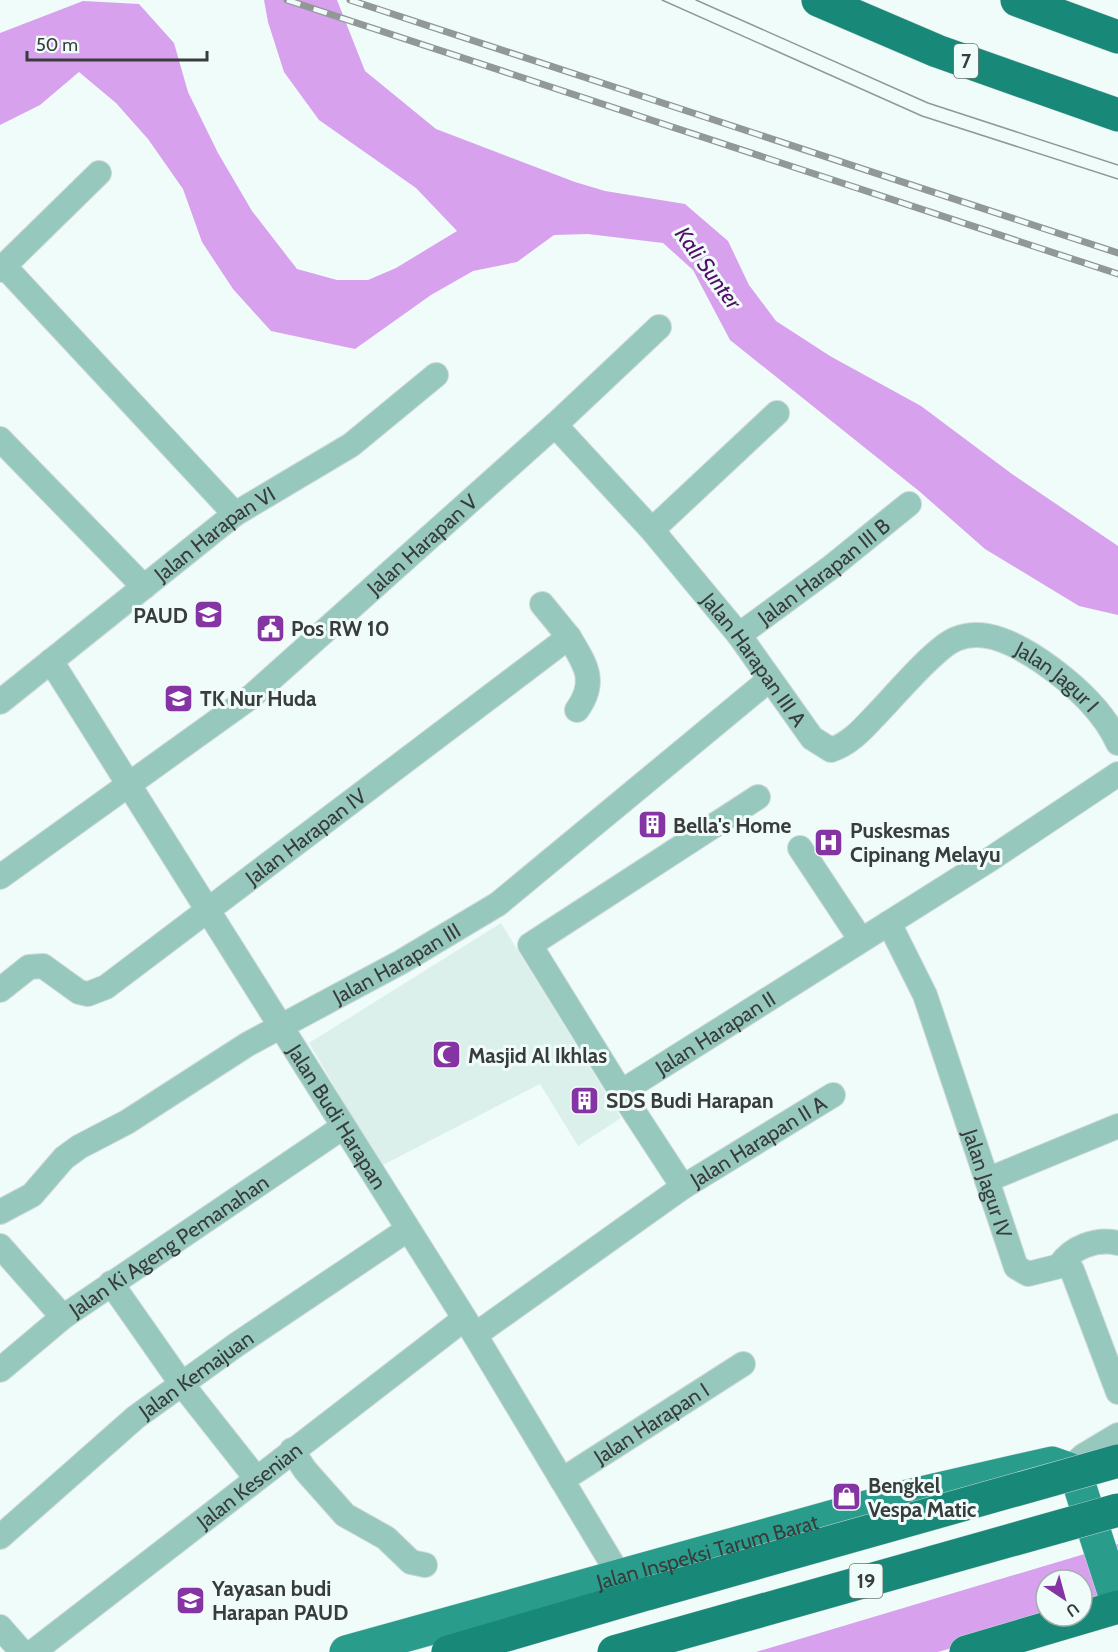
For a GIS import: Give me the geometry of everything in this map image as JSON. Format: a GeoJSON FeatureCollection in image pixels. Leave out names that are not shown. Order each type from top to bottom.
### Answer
{"type":"FeatureCollection","features":[{"type":"Feature","properties":{"kind":"highway","name":"7"},"geometry":{"type":"LineString","coordinates":[[818,0],[937,51],[1118,115]]}},
{"type":"Feature","properties":{"kind":"highway"},"geometry":{"type":"LineString","coordinates":[[1017,0],[1118,37]]}},
{"type":"Feature","properties":{"kind":"highway"},"geometry":{"type":"LineString","coordinates":[[448,1652],[1118,1461]]}},
{"type":"Feature","properties":{"kind":"highway","name":"19"},"geometry":{"type":"LineString","coordinates":[[614,1652],[1106,1519]]}},
{"type":"Feature","properties":{"kind":"highway"},"geometry":{"type":"LineString","coordinates":[[966,1652],[1117,1604]]}},
{"type":"Feature","properties":{"kind":"main road","name":"Jalan Inspeksi Tarum Barat"},"geometry":{"type":"LineString","coordinates":[[346,1652],[899,1498],[1052,1464],[1069,1469]]}},
{"type":"Feature","properties":{"kind":"main road"},"geometry":{"type":"LineString","coordinates":[[1069,1469],[1106,1519],[1117,1604]]}},
{"type":"Feature","properties":{"kind":"street"},"geometry":{"type":"LineString","coordinates":[[99,173],[2,268],[234,514]]}},
{"type":"Feature","properties":{"kind":"street","name":"Jalan Harapan V"},"geometry":{"type":"LineString","coordinates":[[0,877],[130,786],[252,696],[555,425],[659,327]]}},
{"type":"Feature","properties":{"kind":"street","name":"Jalan Harapan VI"},"geometry":{"type":"LineString","coordinates":[[0,702],[234,514],[351,444],[436,375]]}},
{"type":"Feature","properties":{"kind":"street"},"geometry":{"type":"LineString","coordinates":[[652,530],[777,413]]}},
{"type":"Feature","properties":{"kind":"street","name":"Jalan Harapan III A"},"geometry":{"type":"LineString","coordinates":[[555,425],[652,530],[739,635],[812,738],[831,750],[855,737],[919,670],[955,639],[975,635]]}},
{"type":"Feature","properties":{"kind":"street"},"geometry":{"type":"LineString","coordinates":[[5,452],[144,587]]}},
{"type":"Feature","properties":{"kind":"street","name":"Jalan Harapan III B"},"geometry":{"type":"LineString","coordinates":[[739,635],[830,568],[909,504]]}},
{"type":"Feature","properties":{"kind":"street"},"geometry":{"type":"LineString","coordinates":[[542,604],[569,637],[585,663],[590,684],[585,699],[577,710]]}},
{"type":"Feature","properties":{"kind":"street","name":"Jalan Jagur I"},"geometry":{"type":"LineString","coordinates":[[975,635],[1002,640],[1028,652],[1062,676],[1094,708],[1113,732],[1118,743]]}},
{"type":"Feature","properties":{"kind":"street","name":"Jalan Harapan IV"},"geometry":{"type":"LineString","coordinates":[[0,990],[29,966],[43,966],[79,992],[88,994],[106,987],[569,637]]}},
{"type":"Feature","properties":{"kind":"street","name":"Jalan Budi Harapan"},"geometry":{"type":"LineString","coordinates":[[51,661],[469,1327],[619,1575]]}},
{"type":"Feature","properties":{"kind":"street","name":"Jalan Harapan III"},"geometry":{"type":"LineString","coordinates":[[0,1212],[32,1195],[64,1158],[79,1147],[128,1122],[248,1044],[401,962],[498,904],[770,679]]}},
{"type":"Feature","properties":{"kind":"street","name":"Jalan Harapan II"},"geometry":{"type":"LineString","coordinates":[[621,1092],[889,923],[1118,774]]}},
{"type":"Feature","properties":{"kind":"street"},"geometry":{"type":"LineString","coordinates":[[469,1327],[683,1187],[530,945],[758,797]]}},
{"type":"Feature","properties":{"kind":"street"},"geometry":{"type":"LineString","coordinates":[[800,848],[861,940]]}},
{"type":"Feature","properties":{"kind":"street","name":"Jalan Jagur IV"},"geometry":{"type":"LineString","coordinates":[[889,923],[925,995],[1014,1261],[1020,1271],[1032,1274],[1059,1266]]}},
{"type":"Feature","properties":{"kind":"street","name":"Jalan Harapan II A"},"geometry":{"type":"LineString","coordinates":[[683,1187],[834,1095]]}},
{"type":"Feature","properties":{"kind":"street"},"geometry":{"type":"LineString","coordinates":[[987,1180],[1118,1126]]}},
{"type":"Feature","properties":{"kind":"street","name":"Jalan Ki Ageng Pemanahan"},"geometry":{"type":"LineString","coordinates":[[0,1370],[63,1317],[343,1127]]}},
{"type":"Feature","properties":{"kind":"street","name":"Jalan Kemajuan"},"geometry":{"type":"LineString","coordinates":[[0,1537],[136,1417],[182,1383],[407,1230]]}},
{"type":"Feature","properties":{"kind":"street"},"geometry":{"type":"LineString","coordinates":[[1118,1243],[1106,1240],[1074,1250],[1067,1254],[1059,1266],[1068,1267],[1074,1274],[1118,1392]]}},
{"type":"Feature","properties":{"kind":"street"},"geometry":{"type":"LineString","coordinates":[[0,1246],[63,1317]]}},
{"type":"Feature","properties":{"kind":"street"},"geometry":{"type":"LineString","coordinates":[[111,1283],[182,1383],[256,1478]]}},
{"type":"Feature","properties":{"kind":"street","name":"Jalan Kesenian"},"geometry":{"type":"LineString","coordinates":[[33,1652],[292,1450],[469,1327]]}},
{"type":"Feature","properties":{"kind":"street","name":"Jalan Harapan I"},"geometry":{"type":"LineString","coordinates":[[562,1480],[743,1364]]}},
{"type":"Feature","properties":{"kind":"street"},"geometry":{"type":"LineString","coordinates":[[1069,1469],[1083,1456],[1118,1435]]}},
{"type":"Feature","properties":{"kind":"street"},"geometry":{"type":"LineString","coordinates":[[292,1450],[312,1478],[345,1515],[386,1538],[411,1562],[425,1565]]}},
{"type":"Feature","properties":{"kind":"street"},"geometry":{"type":"LineString","coordinates":[[0,1627],[22,1652]]}},
{"type":"Feature","properties":{"kind":"shaded area"},"geometry":{"type":"Polygon","coordinates":[[[501,923],[621,1118],[578,1146],[540,1084],[381,1166],[309,1043],[501,923]]]}},
{"type":"Feature","properties":{"kind":"water","name":"Kali Sunter"},"geometry":{"type":"Polygon","coordinates":[[[264,0],[337,0],[365,71],[436,129],[575,182],[605,191],[685,204],[728,241],[749,285],[776,321],[830,356],[921,406],[1012,474],[1118,546],[1118,615],[1079,606],[985,549],[919,491],[730,340],[693,270],[663,243],[588,234],[554,235],[517,262],[473,271],[431,295],[355,349],[271,331],[233,289],[202,242],[183,189],[148,139],[116,103],[79,72],[40,105],[0,125],[0,33],[83,1],[139,4],[174,43],[188,92],[218,153],[252,211],[297,269],[337,280],[368,280],[396,268],[457,231],[416,188],[319,120],[284,72],[268,22],[264,0]]]}},
{"type":"Feature","properties":{"kind":"water"},"geometry":{"type":"Polygon","coordinates":[[[1118,1544],[1118,1600],[1094,1607],[1094,1568],[1038,1568],[1118,1544]]]}},
{"type":"Feature","properties":{"kind":"water"},"geometry":{"type":"Polygon","coordinates":[[[1034,1569],[1034,1624],[938,1652],[756,1652],[1034,1569]]]}},
{"type":"Feature","properties":{"kind":"tram line"},"geometry":{"type":"LineString","coordinates":[[662,0],[922,116],[1118,179]]}},
{"type":"Feature","properties":{"kind":"tram line"},"geometry":{"type":"LineString","coordinates":[[696,0],[928,103],[1118,165]]}},
{"type":"Feature","properties":{"kind":"railway"},"geometry":{"type":"LineString","coordinates":[[287,0],[1118,274]]}},
{"type":"Feature","properties":{"kind":"railway"},"geometry":{"type":"LineString","coordinates":[[350,0],[1118,253]]}},
{"type":"Feature","properties":{"kind":"place","name":"PAUD"},"geometry":{"type":"Point","coordinates":[209,615]}},
{"type":"Feature","properties":{"kind":"place","name":"Pos RW 10"},"geometry":{"type":"Point","coordinates":[270,628]}},
{"type":"Feature","properties":{"kind":"place","name":"TK Nur Huda"},"geometry":{"type":"Point","coordinates":[179,698]}},
{"type":"Feature","properties":{"kind":"place","name":"Bella's Home"},"geometry":{"type":"Point","coordinates":[652,825]}},
{"type":"Feature","properties":{"kind":"place","name":"Puskesmas Cipinang Melayu"},"geometry":{"type":"Point","coordinates":[829,842]}},
{"type":"Feature","properties":{"kind":"place","name":"Masjid Al Ikhlas"},"geometry":{"type":"Point","coordinates":[447,1055]}},
{"type":"Feature","properties":{"kind":"place","name":"SDS Budi Harapan"},"geometry":{"type":"Point","coordinates":[585,1100]}},
{"type":"Feature","properties":{"kind":"place","name":"Bengkel Vespa Matic"},"geometry":{"type":"Point","coordinates":[847,1497]}},
{"type":"Feature","properties":{"kind":"place","name":"Yayasan budi Harapan PAUD"},"geometry":{"type":"Point","coordinates":[191,1600]}}]}
